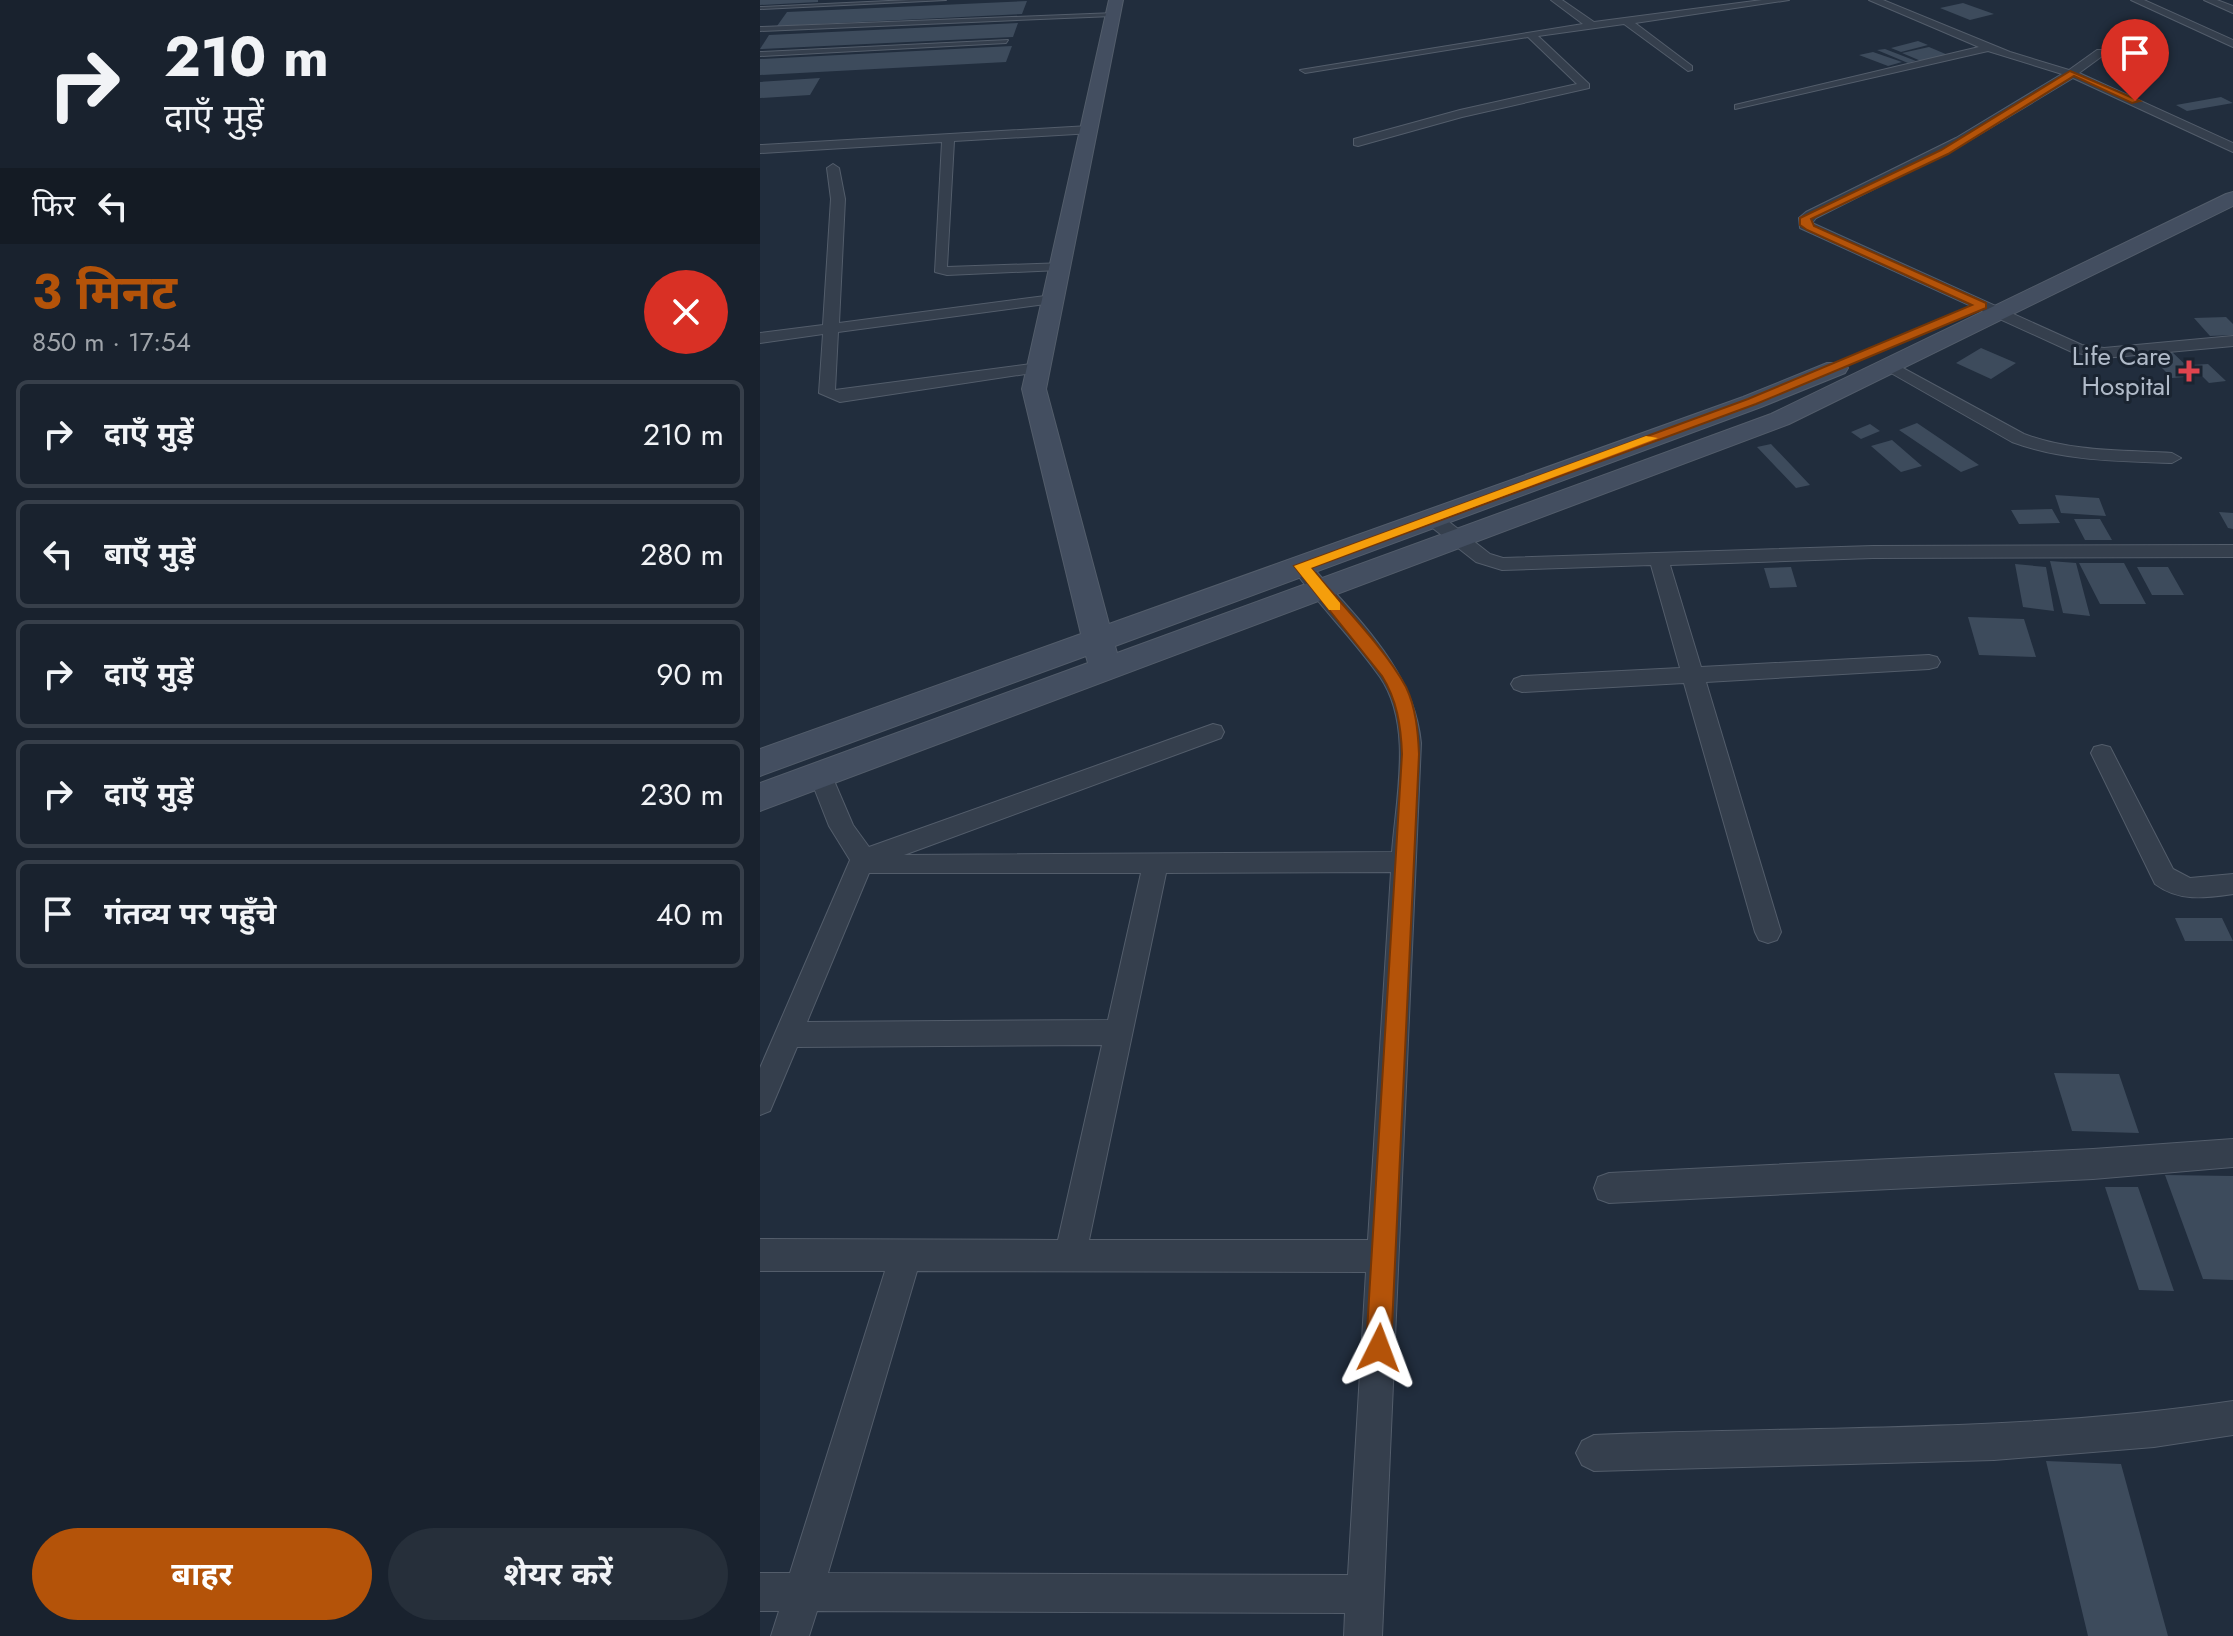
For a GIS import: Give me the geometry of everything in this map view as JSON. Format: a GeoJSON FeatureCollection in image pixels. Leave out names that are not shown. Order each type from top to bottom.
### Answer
{"type":"FeatureCollection","features":[{"type":"Feature","properties":{"kind":"street"},"geometry":{"type":"LineString","coordinates":[[1556,0],[1593,26]]}},
{"type":"Feature","properties":{"kind":"street"},"geometry":{"type":"LineString","coordinates":[[1305,70],[1530,34],[1784,0]]}},
{"type":"Feature","properties":{"kind":"street"},"geometry":{"type":"LineString","coordinates":[[1874,0],[1990,47],[2073,73],[2233,148]]}},
{"type":"Feature","properties":{"kind":"street"},"geometry":{"type":"LineString","coordinates":[[1893,8],[1906,0]]}},
{"type":"Feature","properties":{"kind":"street"},"geometry":{"type":"LineString","coordinates":[[2136,0],[2233,44]]}},
{"type":"Feature","properties":{"kind":"street"},"geometry":{"type":"LineString","coordinates":[[2209,0],[2233,10]]}},
{"type":"Feature","properties":{"kind":"street"},"geometry":{"type":"LineString","coordinates":[[1106,669],[1096,640],[1034,389],[1115,7]]}},
{"type":"Feature","properties":{"kind":"street"},"geometry":{"type":"LineString","coordinates":[[1627,22],[1688,68]]}},
{"type":"Feature","properties":{"kind":"street"},"geometry":{"type":"LineString","coordinates":[[1358,142],[1482,108],[1585,86],[1530,34]]}},
{"type":"Feature","properties":{"kind":"street"},"geometry":{"type":"LineString","coordinates":[[1739,107],[1990,47]]}},
{"type":"Feature","properties":{"kind":"street"},"geometry":{"type":"LineString","coordinates":[[2101,52],[2073,73],[1944,152],[1804,221],[1811,228],[2090,352],[2233,341]]}},
{"type":"Feature","properties":{"kind":"street"},"geometry":{"type":"LineString","coordinates":[[760,149],[1089,130]]}},
{"type":"Feature","properties":{"kind":"street"},"geometry":{"type":"LineString","coordinates":[[948,138],[940,269],[1060,266]]}},
{"type":"Feature","properties":{"kind":"street"},"geometry":{"type":"LineString","coordinates":[[833,168],[838,199],[832,330],[825,390],[831,396],[1039,368]]}},
{"type":"Feature","properties":{"kind":"street"},"geometry":{"type":"LineString","coordinates":[[760,797],[1780,419],[1890,366],[1990,309],[2233,185]]}},
{"type":"Feature","properties":{"kind":"street"},"geometry":{"type":"LineString","coordinates":[[760,763],[1752,402],[1990,309],[2233,198]]}},
{"type":"Feature","properties":{"kind":"street"},"geometry":{"type":"LineString","coordinates":[[760,338],[1053,299]]}},
{"type":"Feature","properties":{"kind":"street"},"geometry":{"type":"LineString","coordinates":[[1890,366],[2018,438],[2040,447],[2065,452],[2172,458]]}},
{"type":"Feature","properties":{"kind":"street"},"geometry":{"type":"LineString","coordinates":[[1432,518],[1483,558],[1502,564],[1873,552],[2233,551]]}},
{"type":"Feature","properties":{"kind":"street"},"geometry":{"type":"LineString","coordinates":[[1659,559],[1768,932]]}},
{"type":"Feature","properties":{"kind":"street"},"geometry":{"type":"LineString","coordinates":[[1301,566],[1388,672],[1404,705],[1409,725],[1405,862],[1363,1636]]}},
{"type":"Feature","properties":{"kind":"street"},"geometry":{"type":"LineString","coordinates":[[1522,684],[1929,662]]}},
{"type":"Feature","properties":{"kind":"street"},"geometry":{"type":"LineString","coordinates":[[760,1101],[862,860],[1213,732]]}},
{"type":"Feature","properties":{"kind":"street"},"geometry":{"type":"LineString","coordinates":[[2102,753],[2157,867],[2168,883],[2184,888],[2233,884]]}},
{"type":"Feature","properties":{"kind":"street"},"geometry":{"type":"LineString","coordinates":[[821,775],[853,848],[862,860],[890,866],[1405,862]]}},
{"type":"Feature","properties":{"kind":"street"},"geometry":{"type":"LineString","coordinates":[[1070,1256],[1156,864]]}},
{"type":"Feature","properties":{"kind":"street"},"geometry":{"type":"LineString","coordinates":[[788,1035],[1119,1032]]}},
{"type":"Feature","properties":{"kind":"street"},"geometry":{"type":"LineString","coordinates":[[1609,1188],[2093,1164],[2233,1153]]}},
{"type":"Feature","properties":{"kind":"street"},"geometry":{"type":"LineString","coordinates":[[760,1255],[1384,1256]]}},
{"type":"Feature","properties":{"kind":"street"},"geometry":{"type":"LineString","coordinates":[[790,1636],[906,1255]]}},
{"type":"Feature","properties":{"kind":"street"},"geometry":{"type":"LineString","coordinates":[[1594,1453],[2010,1441],[2175,1429],[2233,1418]]}},
{"type":"Feature","properties":{"kind":"street"},"geometry":{"type":"LineString","coordinates":[[760,1592],[1365,1594]]}},
{"type":"Feature","properties":{"kind":"lane"},"geometry":{"type":"LineString","coordinates":[[760,8],[944,0]]}},
{"type":"Feature","properties":{"kind":"lane"},"geometry":{"type":"LineString","coordinates":[[760,29],[1115,7]]}},
{"type":"Feature","properties":{"kind":"lane"},"geometry":{"type":"LineString","coordinates":[[765,15],[769,8]]}},
{"type":"Feature","properties":{"kind":"lane"},"geometry":{"type":"LineString","coordinates":[[760,54],[1006,41]]}},
{"type":"Feature","properties":{"kind":"building"},"geometry":{"type":"Polygon","coordinates":[[[760,0],[818,0],[818,2],[760,5],[760,0]]]}},
{"type":"Feature","properties":{"kind":"building"},"geometry":{"type":"Polygon","coordinates":[[[1027,1],[1022,14],[777,26],[787,12],[1027,1]]]}},
{"type":"Feature","properties":{"kind":"building"},"geometry":{"type":"Polygon","coordinates":[[[1963,3],[1994,14],[1970,20],[1940,8],[1963,3]]]}},
{"type":"Feature","properties":{"kind":"building"},"geometry":{"type":"Polygon","coordinates":[[[1018,23],[1013,37],[760,49],[769,35],[1018,23]]]}},
{"type":"Feature","properties":{"kind":"building"},"geometry":{"type":"Polygon","coordinates":[[[1918,41],[1928,45],[1901,52],[1891,48],[1918,41]]]}},
{"type":"Feature","properties":{"kind":"building"},"geometry":{"type":"Polygon","coordinates":[[[1012,46],[1006,62],[760,75],[760,59],[1012,46]]]}},
{"type":"Feature","properties":{"kind":"building"},"geometry":{"type":"Polygon","coordinates":[[[1929,47],[1948,55],[1921,61],[1902,53],[1929,47]]]}},
{"type":"Feature","properties":{"kind":"building"},"geometry":{"type":"Polygon","coordinates":[[[1885,49],[1916,61],[1908,63],[1877,50],[1885,49]]]}},
{"type":"Feature","properties":{"kind":"building"},"geometry":{"type":"Polygon","coordinates":[[[1873,52],[1902,62],[1888,66],[1859,55],[1873,52]]]}},
{"type":"Feature","properties":{"kind":"building"},"geometry":{"type":"Polygon","coordinates":[[[820,78],[810,95],[760,98],[760,82],[820,78]]]}},
{"type":"Feature","properties":{"kind":"building"},"geometry":{"type":"Polygon","coordinates":[[[2221,97],[2233,103],[2187,111],[2176,105],[2221,97]]]}},
{"type":"Feature","properties":{"kind":"building"},"geometry":{"type":"Polygon","coordinates":[[[2226,317],[2233,324],[2233,335],[2210,336],[2194,318],[2226,317]]]}},
{"type":"Feature","properties":{"kind":"building"},"geometry":{"type":"Polygon","coordinates":[[[1981,348],[2016,363],[1991,379],[1956,363],[1981,348]]]}},
{"type":"Feature","properties":{"kind":"building"},"geometry":{"type":"Polygon","coordinates":[[[2169,349],[2197,376],[2172,378],[2145,351],[2169,349]]]}},
{"type":"Feature","properties":{"kind":"building"},"geometry":{"type":"Polygon","coordinates":[[[2208,364],[2226,381],[2209,383],[2191,365],[2208,364]]]}},
{"type":"Feature","properties":{"kind":"building"},"geometry":{"type":"Polygon","coordinates":[[[1917,423],[1979,465],[1961,472],[1899,430],[1917,423]]]}},
{"type":"Feature","properties":{"kind":"building"},"geometry":{"type":"Polygon","coordinates":[[[1870,424],[1880,431],[1861,439],[1851,432],[1870,424]]]}},
{"type":"Feature","properties":{"kind":"building"},"geometry":{"type":"Polygon","coordinates":[[[1892,440],[1922,466],[1901,472],[1871,446],[1892,440]]]}},
{"type":"Feature","properties":{"kind":"building"},"geometry":{"type":"Polygon","coordinates":[[[1771,444],[1810,485],[1796,488],[1757,447],[1771,444]]]}},
{"type":"Feature","properties":{"kind":"building"},"geometry":{"type":"Polygon","coordinates":[[[2055,495],[2099,498],[2106,516],[2061,513],[2055,495]]]}},
{"type":"Feature","properties":{"kind":"building"},"geometry":{"type":"Polygon","coordinates":[[[2052,509],[2060,523],[2019,524],[2011,510],[2052,509]]]}},
{"type":"Feature","properties":{"kind":"building"},"geometry":{"type":"Polygon","coordinates":[[[2219,512],[2233,513],[2233,529],[2228,528],[2219,512]]]}},
{"type":"Feature","properties":{"kind":"building"},"geometry":{"type":"Polygon","coordinates":[[[2074,519],[2100,519],[2112,540],[2085,540],[2074,519]]]}},
{"type":"Feature","properties":{"kind":"building"},"geometry":{"type":"Polygon","coordinates":[[[2050,561],[2076,563],[2090,616],[2063,613],[2050,561]]]}},
{"type":"Feature","properties":{"kind":"building"},"geometry":{"type":"Polygon","coordinates":[[[2079,563],[2124,563],[2146,604],[2100,604],[2079,563]]]}},
{"type":"Feature","properties":{"kind":"building"},"geometry":{"type":"Polygon","coordinates":[[[2015,564],[2046,567],[2054,611],[2023,607],[2015,564]]]}},
{"type":"Feature","properties":{"kind":"building"},"geometry":{"type":"Polygon","coordinates":[[[1791,567],[1797,587],[1770,588],[1764,568],[1791,567]]]}},
{"type":"Feature","properties":{"kind":"building"},"geometry":{"type":"Polygon","coordinates":[[[2137,567],[2168,567],[2184,595],[2152,595],[2137,567]]]}},
{"type":"Feature","properties":{"kind":"building"},"geometry":{"type":"Polygon","coordinates":[[[1968,617],[2024,619],[2036,657],[1979,655],[1968,617]]]}},
{"type":"Feature","properties":{"kind":"building"},"geometry":{"type":"Polygon","coordinates":[[[2175,918],[2222,918],[2233,941],[2185,941],[2175,918]]]}},
{"type":"Feature","properties":{"kind":"building"},"geometry":{"type":"Polygon","coordinates":[[[2054,1073],[2119,1074],[2139,1133],[2072,1131],[2054,1073]]]}},
{"type":"Feature","properties":{"kind":"building"},"geometry":{"type":"Polygon","coordinates":[[[2165,1175],[2233,1176],[2233,1280],[2203,1279],[2165,1175]]]}},
{"type":"Feature","properties":{"kind":"building"},"geometry":{"type":"Polygon","coordinates":[[[2105,1187],[2138,1187],[2174,1291],[2139,1290],[2105,1187]]]}},
{"type":"Feature","properties":{"kind":"building"},"geometry":{"type":"Polygon","coordinates":[[[2046,1461],[2121,1464],[2168,1636],[2088,1636],[2046,1461]]]}},
{"type":"Feature","properties":{"kind":"slow traffic"},"geometry":{"type":"LineString","coordinates":[[1334,607],[1301,566],[1651,438]]}},
{"type":"Feature","properties":{"kind":"place","name":"Life Care Hospital"},"geometry":{"type":"Point","coordinates":[2189,371]}},
{"type":"Feature","properties":{"kind":"route"},"geometry":{"type":"LineString","coordinates":[[1379,1348],[1409,725],[1399,689],[1388,672],[1301,566],[1752,402],[1871,355],[1982,305],[1811,228],[1804,221],[1944,152],[2073,73],[2135,101]]}}]}
